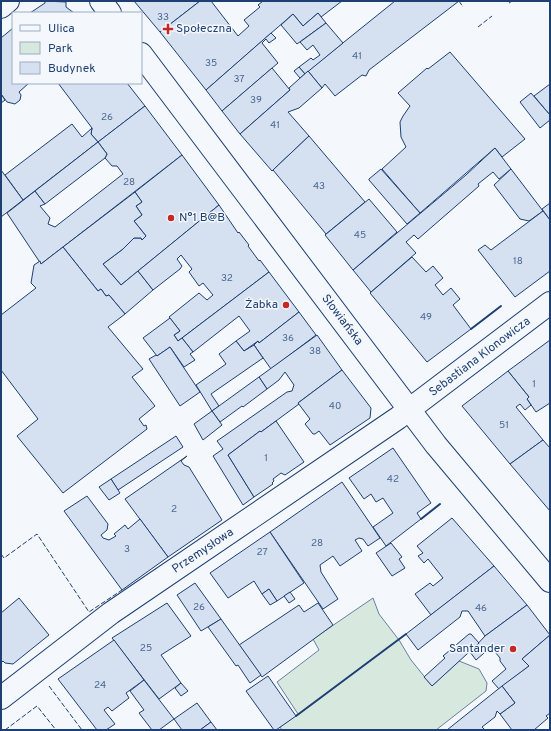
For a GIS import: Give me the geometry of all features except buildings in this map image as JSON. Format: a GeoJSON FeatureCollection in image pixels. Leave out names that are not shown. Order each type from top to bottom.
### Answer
{"type":"FeatureCollection","features":[{"type":"Feature","properties":{"kind":"street"},"geometry":{"type":"LineString","coordinates":[[1,7],[8,1]]}},
{"type":"Feature","properties":{"kind":"street"},"geometry":{"type":"LineString","coordinates":[[101,1],[109,12]]}},
{"type":"Feature","properties":{"kind":"street","name":"Słowiańska"},"geometry":{"type":"LineString","coordinates":[[142,55],[436,445],[550,581]]}},
{"type":"Feature","properties":{"kind":"street","name":"Sebastiana Klonowicza"},"geometry":{"type":"LineString","coordinates":[[409,410],[550,303]]}},
{"type":"Feature","properties":{"kind":"street","name":"Przemysłowa"},"geometry":{"type":"LineString","coordinates":[[1,698],[111,613],[409,410]]}},
{"type":"Feature","properties":{"kind":"green space"},"geometry":{"type":"Polygon","coordinates":[[[373,598],[379,614],[399,640],[411,660],[432,686],[459,661],[479,669],[487,683],[486,691],[436,730],[282,730],[280,727],[298,714],[277,682],[319,650],[313,639],[373,598]]]}},
{"type":"Feature","properties":{"kind":"fence"},"geometry":{"type":"LineString","coordinates":[[459,1],[463,7]]}},
{"type":"Feature","properties":{"kind":"fence"},"geometry":{"type":"LineString","coordinates":[[478,27],[492,16]]}},
{"type":"Feature","properties":{"kind":"fence"},"geometry":{"type":"LineString","coordinates":[[1,554],[4,558],[37,534],[89,612],[122,590]]}},
{"type":"Feature","properties":{"kind":"fence"},"geometry":{"type":"LineString","coordinates":[[49,686],[82,730]]}},
{"type":"Feature","properties":{"kind":"fence"},"geometry":{"type":"LineString","coordinates":[[5,730],[37,706],[56,730]]}},
{"type":"Feature","properties":{"kind":"wall"},"geometry":{"type":"LineString","coordinates":[[471,329],[501,306]]}},
{"type":"Feature","properties":{"kind":"wall"},"geometry":{"type":"LineString","coordinates":[[421,519],[440,504]]}},
{"type":"Feature","properties":{"kind":"wall"},"geometry":{"type":"LineString","coordinates":[[296,716],[406,634]]}},
{"type":"Feature","properties":{"kind":"place","name":"Społeczna"},"geometry":{"type":"Point","coordinates":[168,29]}},
{"type":"Feature","properties":{"kind":"place","name":"N°1 B@B"},"geometry":{"type":"Point","coordinates":[171,218]}},
{"type":"Feature","properties":{"kind":"place","name":"Żabka"},"geometry":{"type":"Point","coordinates":[286,305]}},
{"type":"Feature","properties":{"kind":"place","name":"Santander"},"geometry":{"type":"Point","coordinates":[513,649]}}]}
